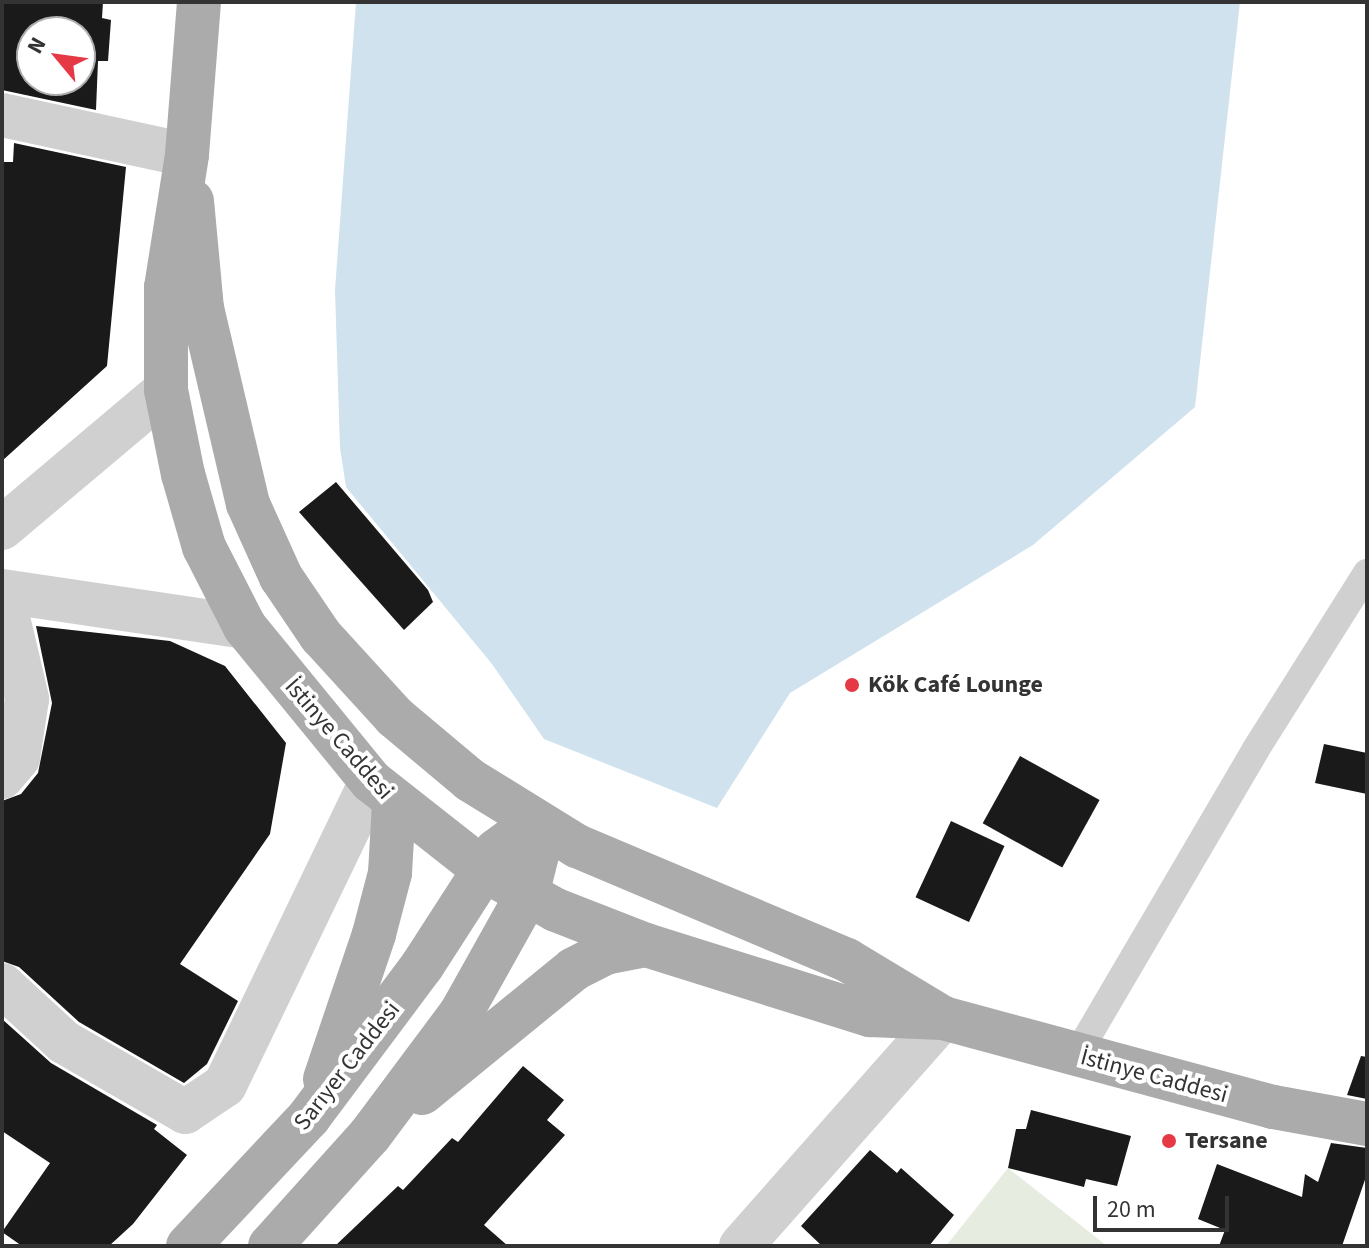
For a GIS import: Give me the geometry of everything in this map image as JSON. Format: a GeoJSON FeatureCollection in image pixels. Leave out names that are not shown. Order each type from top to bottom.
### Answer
{"type":"FeatureCollection","features":[{"type":"Feature","properties":{"kind":"main road","name":"İstinye Caddesi"},"geometry":{"type":"LineString","coordinates":[[199,2],[187,155],[170,241],[166,390],[204,547],[245,627],[382,792],[484,870],[527,895],[646,945],[870,1015],[943,1018],[1273,1107],[1367,1124]]}},
{"type":"Feature","properties":{"kind":"main road","name":"İstinye Caddesi"},"geometry":{"type":"LineString","coordinates":[[187,155],[202,308],[248,504],[281,577],[321,636],[395,717],[470,780],[535,822],[611,861],[847,960],[943,1018]]}},
{"type":"Feature","properties":{"kind":"main road"},"geometry":{"type":"LineString","coordinates":[[309,1117],[374,934],[390,873],[382,792]]}},
{"type":"Feature","properties":{"kind":"main road","name":"Sarıyer Caddesi"},"geometry":{"type":"LineString","coordinates":[[188,1246],[309,1117],[379,1028],[484,870],[512,836],[535,822]]}},
{"type":"Feature","properties":{"kind":"main road"},"geometry":{"type":"LineString","coordinates":[[270,1246],[370,1135],[461,1013],[527,895],[539,847],[535,822]]}},
{"type":"Feature","properties":{"kind":"main road"},"geometry":{"type":"LineString","coordinates":[[370,1135],[574,969],[605,953],[646,945]]}},
{"type":"Feature","properties":{"kind":"street"},"geometry":{"type":"LineString","coordinates":[[2,115],[187,155]]}},
{"type":"Feature","properties":{"kind":"street"},"geometry":{"type":"LineString","coordinates":[[2,528],[166,390]]}},
{"type":"Feature","properties":{"kind":"street"},"geometry":{"type":"LineString","coordinates":[[2,777],[18,758],[27,699],[2,592],[245,627]]}},
{"type":"Feature","properties":{"kind":"street"},"geometry":{"type":"LineString","coordinates":[[2,985],[64,1042],[185,1112],[225,1085],[382,792]]}},
{"type":"Feature","properties":{"kind":"street"},"geometry":{"type":"LineString","coordinates":[[741,1246],[943,1018]]}},
{"type":"Feature","properties":{"kind":"lane"},"geometry":{"type":"LineString","coordinates":[[1076,1056],[1248,763],[1367,573]]}},
{"type":"Feature","properties":{"kind":"shaded area"},"geometry":{"type":"Polygon","coordinates":[[[1008,1168],[1107,1246],[946,1246],[1008,1168]]]}},
{"type":"Feature","properties":{"kind":"water"},"geometry":{"type":"Polygon","coordinates":[[[356,2],[1240,2],[1195,407],[1033,545],[790,693],[717,808],[544,739],[492,664],[346,487],[340,448],[335,290],[356,2]]]}},
{"type":"Feature","properties":{"kind":"building"},"geometry":{"type":"Polygon","coordinates":[[[2,2],[103,2],[102,18],[111,20],[108,61],[98,61],[96,110],[30,96],[96,96],[96,16],[16,16],[16,93],[2,90],[2,2]]]}},
{"type":"Feature","properties":{"kind":"building"},"geometry":{"type":"Polygon","coordinates":[[[14,143],[126,167],[107,366],[2,461],[2,162],[13,162],[14,143]]]}},
{"type":"Feature","properties":{"kind":"building"},"geometry":{"type":"Polygon","coordinates":[[[336,482],[428,590],[433,602],[404,630],[299,512],[336,482]]]}},
{"type":"Feature","properties":{"kind":"building"},"geometry":{"type":"Polygon","coordinates":[[[36,626],[170,641],[225,666],[286,743],[270,834],[180,964],[238,1001],[207,1064],[184,1083],[79,1022],[19,967],[2,961],[2,801],[21,794],[38,773],[52,703],[36,626]]]}},
{"type":"Feature","properties":{"kind":"building"},"geometry":{"type":"Polygon","coordinates":[[[1324,744],[1367,753],[1367,794],[1315,783],[1324,744]]]}},
{"type":"Feature","properties":{"kind":"building"},"geometry":{"type":"Polygon","coordinates":[[[1020,756],[1100,800],[1062,867],[983,823],[1020,756]]]}},
{"type":"Feature","properties":{"kind":"building"},"geometry":{"type":"Polygon","coordinates":[[[951,821],[1004,846],[969,922],[916,897],[951,821]]]}},
{"type":"Feature","properties":{"kind":"building"},"geometry":{"type":"Polygon","coordinates":[[[2,1019],[51,1063],[157,1125],[154,1129],[187,1155],[133,1224],[109,1246],[22,1246],[2,1232],[50,1163],[2,1131],[2,1019]]]}},
{"type":"Feature","properties":{"kind":"building"},"geometry":{"type":"Polygon","coordinates":[[[1361,1056],[1367,1057],[1367,1099],[1347,1095],[1361,1056]]]}},
{"type":"Feature","properties":{"kind":"building"},"geometry":{"type":"Polygon","coordinates":[[[523,1066],[564,1100],[547,1120],[565,1135],[484,1225],[508,1246],[335,1246],[398,1186],[403,1190],[452,1138],[458,1142],[523,1066]]]}},
{"type":"Feature","properties":{"kind":"building"},"geometry":{"type":"Polygon","coordinates":[[[1031,1110],[1131,1136],[1117,1186],[1086,1179],[1084,1187],[1008,1168],[1016,1129],[1026,1129],[1031,1110]]]}},
{"type":"Feature","properties":{"kind":"building"},"geometry":{"type":"Polygon","coordinates":[[[1331,1143],[1367,1148],[1367,1174],[1342,1246],[1219,1246],[1225,1230],[1198,1219],[1217,1164],[1302,1197],[1305,1174],[1318,1182],[1331,1143]]]}},
{"type":"Feature","properties":{"kind":"building"},"geometry":{"type":"Polygon","coordinates":[[[870,1150],[897,1173],[901,1168],[954,1215],[929,1246],[822,1246],[801,1226],[870,1150]]]}},
{"type":"Feature","properties":{"kind":"place","name":"Kök Café Lounge"},"geometry":{"type":"Point","coordinates":[852,685]}},
{"type":"Feature","properties":{"kind":"place","name":"Tersane"},"geometry":{"type":"Point","coordinates":[1169,1141]}}]}
